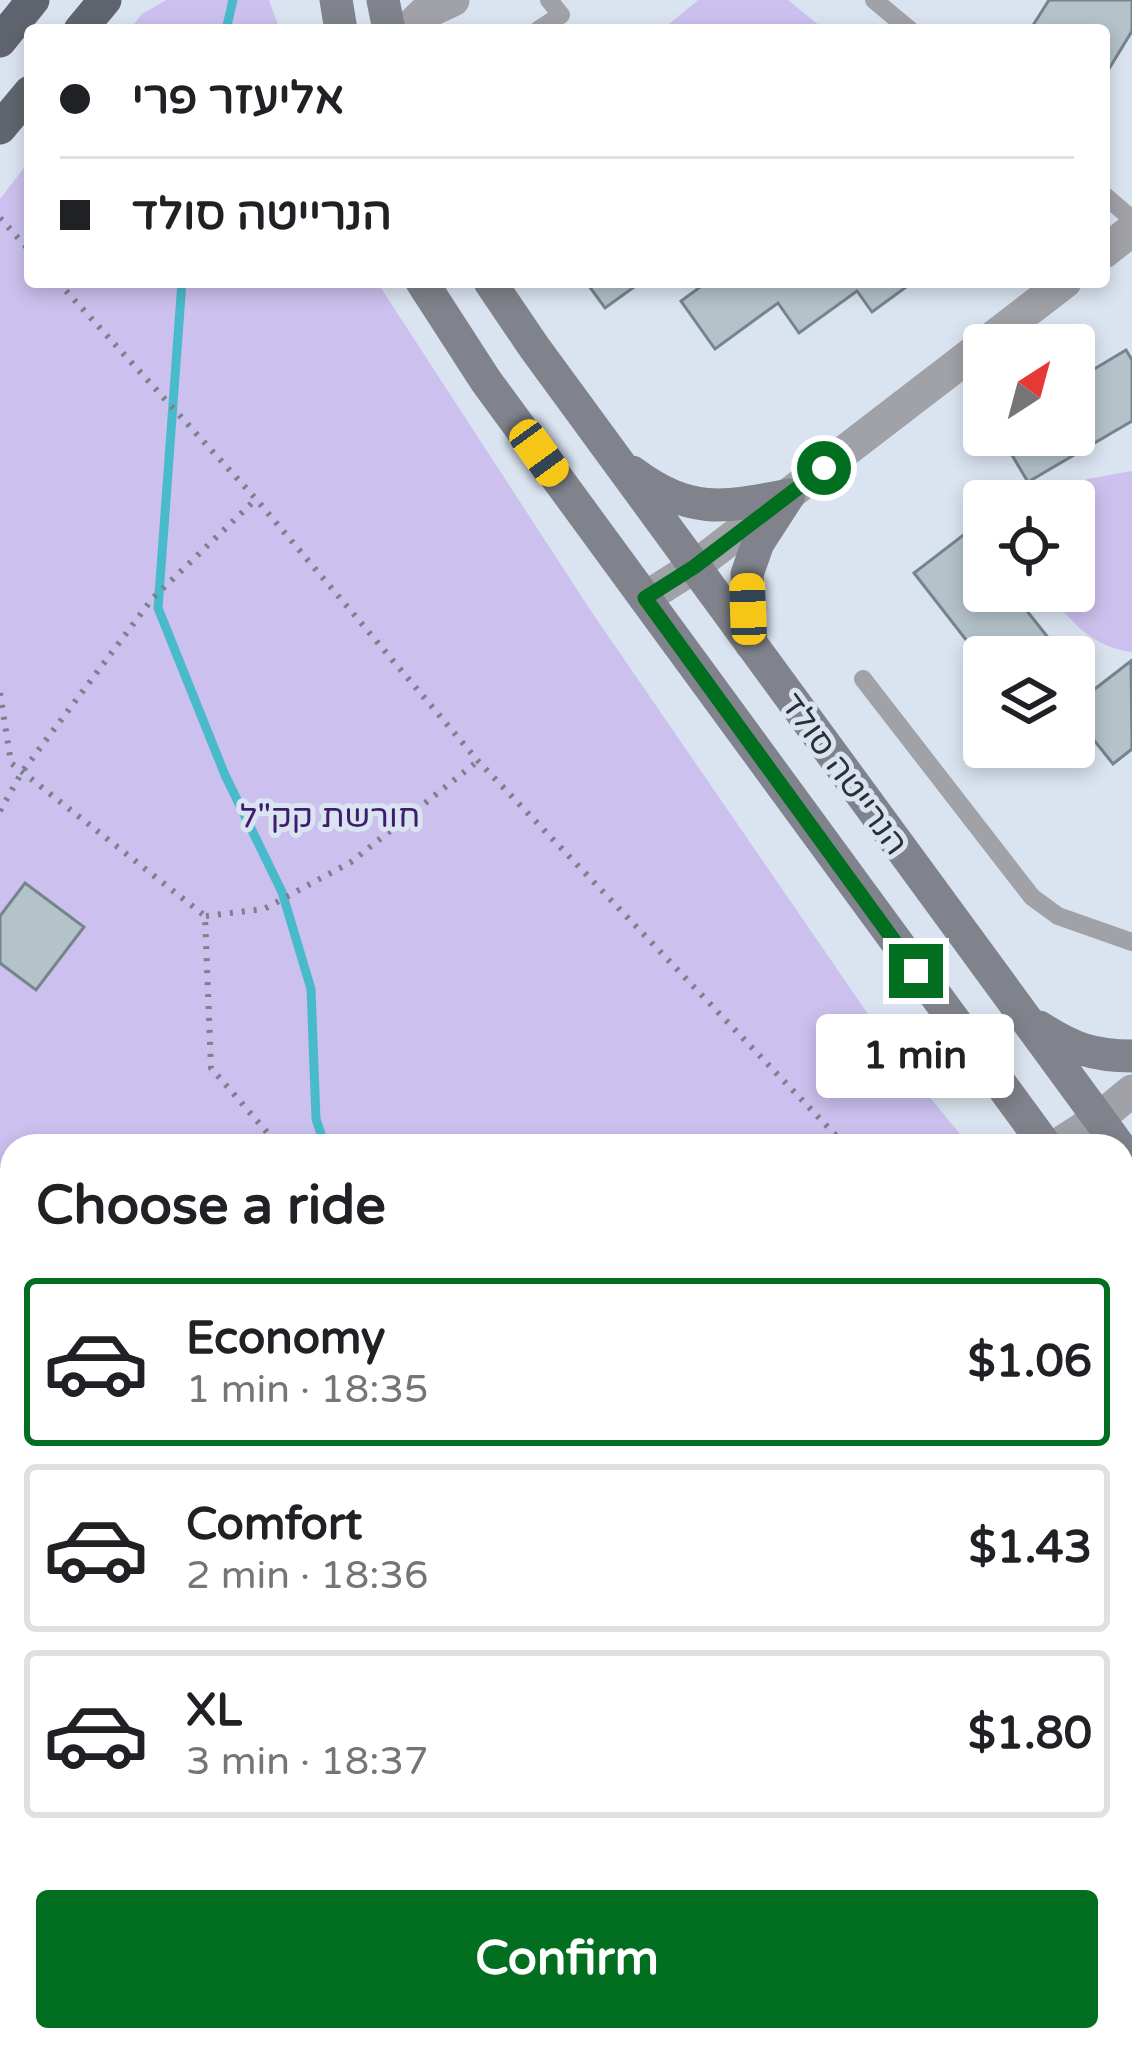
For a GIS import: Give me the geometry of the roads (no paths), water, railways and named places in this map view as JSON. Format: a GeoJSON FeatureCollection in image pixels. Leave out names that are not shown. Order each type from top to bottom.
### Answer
{"type":"FeatureCollection","features":[{"type":"Feature","properties":{"kind":"highway"},"geometry":{"type":"LineString","coordinates":[[0,40],[33,0]]}},
{"type":"Feature","properties":{"kind":"highway"},"geometry":{"type":"LineString","coordinates":[[85,24],[105,0]]}},
{"type":"Feature","properties":{"kind":"highway"},"geometry":{"type":"LineString","coordinates":[[0,128],[24,99]]}},
{"type":"Feature","properties":{"kind":"main road","name":"הנרייטה סולד"},"geometry":{"type":"LineString","coordinates":[[426,288],[486,381],[1037,1134]]}},
{"type":"Feature","properties":{"kind":"main road","name":"הנרייטה סולד"},"geometry":{"type":"LineString","coordinates":[[494,288],[1110,1134]]}},
{"type":"Feature","properties":{"kind":"main road"},"geometry":{"type":"LineString","coordinates":[[617,460],[652,486],[685,501],[725,507],[789,494]]}},
{"type":"Feature","properties":{"kind":"main road"},"geometry":{"type":"LineString","coordinates":[[751,645],[747,574],[758,543],[789,494]]}},
{"type":"Feature","properties":{"kind":"main road"},"geometry":{"type":"LineString","coordinates":[[1024,1018],[1072,1048],[1104,1056],[1132,1056]]}},
{"type":"Feature","properties":{"kind":"street"},"geometry":{"type":"LineString","coordinates":[[413,24],[453,0]]}},
{"type":"Feature","properties":{"kind":"street"},"geometry":{"type":"LineString","coordinates":[[645,598],[694,567],[1057,288]]}},
{"type":"Feature","properties":{"kind":"street"},"geometry":{"type":"LineString","coordinates":[[1115,1134],[1132,1091]]}},
{"type":"Feature","properties":{"kind":"lane"},"geometry":{"type":"LineString","coordinates":[[548,24],[561,16],[549,0]]}},
{"type":"Feature","properties":{"kind":"lane"},"geometry":{"type":"LineString","coordinates":[[874,0],[903,24]]}},
{"type":"Feature","properties":{"kind":"lane"},"geometry":{"type":"LineString","coordinates":[[863,680],[1032,897],[1058,916],[1132,942]]}},
{"type":"Feature","properties":{"kind":"waterway"},"geometry":{"type":"LineString","coordinates":[[227,24],[233,0]]}},
{"type":"Feature","properties":{"kind":"waterway"},"geometry":{"type":"LineString","coordinates":[[182,288],[158,608],[225,775],[282,892],[311,989],[316,1119],[321,1134]]}},
{"type":"Feature","properties":{"kind":"park label","name":"חורשת קק\"ל"},"geometry":{"type":"Point","coordinates":[330,815]}}]}
